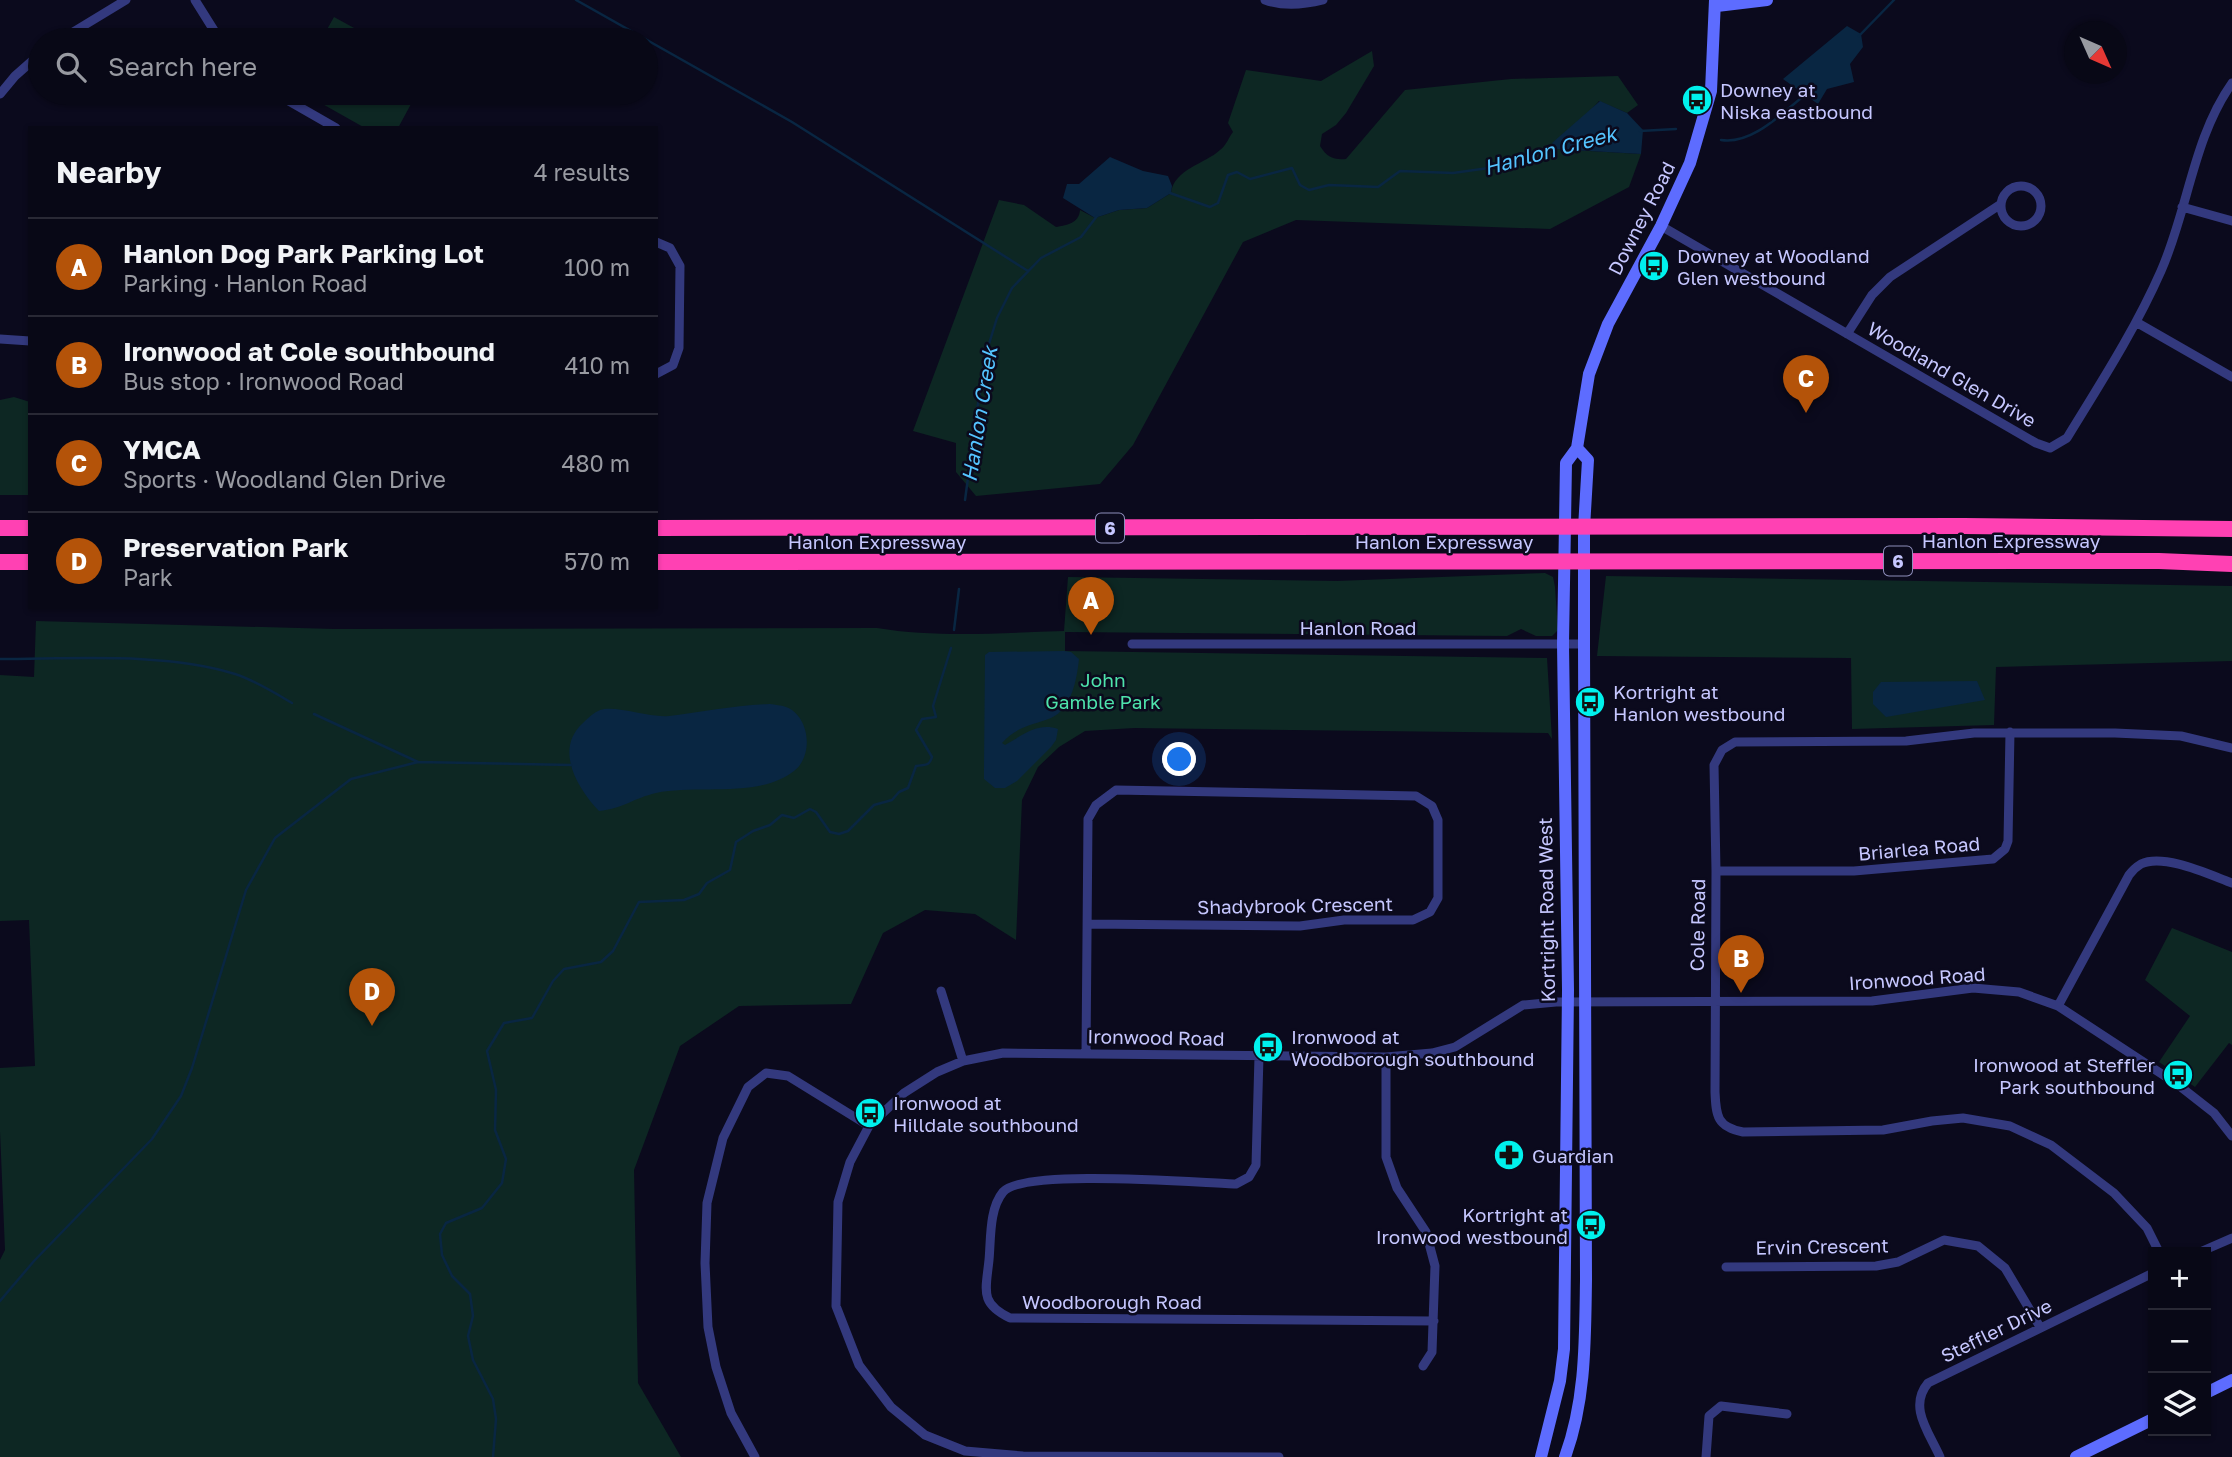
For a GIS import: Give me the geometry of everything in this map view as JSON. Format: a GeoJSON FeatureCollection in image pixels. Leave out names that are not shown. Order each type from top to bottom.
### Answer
{"type":"FeatureCollection","features":[{"type":"Feature","properties":{"kind":"highway","name":"Hanlon Expressway"},"geometry":{"type":"LineString","coordinates":[[658,528],[1964,526],[2232,529]]}},
{"type":"Feature","properties":{"kind":"highway"},"geometry":{"type":"LineString","coordinates":[[0,528],[28,528]]}},
{"type":"Feature","properties":{"kind":"highway","name":"Hanlon Expressway"},"geometry":{"type":"LineString","coordinates":[[658,562],[2159,561],[2232,564]]}},
{"type":"Feature","properties":{"kind":"highway"},"geometry":{"type":"LineString","coordinates":[[0,562],[28,562]]}},
{"type":"Feature","properties":{"kind":"street"},"geometry":{"type":"LineString","coordinates":[[80,28],[126,0]]}},
{"type":"Feature","properties":{"kind":"street"},"geometry":{"type":"LineString","coordinates":[[195,0],[212,28]]}},
{"type":"Feature","properties":{"kind":"street"},"geometry":{"type":"LineString","coordinates":[[1265,0],[1280,5],[1323,0]]}},
{"type":"Feature","properties":{"kind":"street"},"geometry":{"type":"LineString","coordinates":[[1716,3],[1767,0]]}},
{"type":"Feature","properties":{"kind":"street","name":"Downey Road"},"geometry":{"type":"LineString","coordinates":[[1564,528],[1566,463],[1577,448],[1589,374],[1603,337],[1661,226],[1690,163],[1711,91],[1716,3]]}},
{"type":"Feature","properties":{"kind":"street"},"geometry":{"type":"LineString","coordinates":[[0,94],[28,65]]}},
{"type":"Feature","properties":{"kind":"street","name":"Woodland Glen Drive"},"geometry":{"type":"LineString","coordinates":[[1661,226],[2036,443],[2050,448],[2067,438],[2136,322],[2162,269],[2213,115],[2232,83]]}},
{"type":"Feature","properties":{"kind":"street"},"geometry":{"type":"LineString","coordinates":[[296,105],[333,126]]}},
{"type":"Feature","properties":{"kind":"street"},"geometry":{"type":"LineString","coordinates":[[1847,334],[1872,295],[1890,277],[2001,204],[2007,191],[2016,186],[2035,191],[2040,210],[2032,222],[2016,225],[2005,218],[2001,204]]}},
{"type":"Feature","properties":{"kind":"street"},"geometry":{"type":"LineString","coordinates":[[2182,207],[2232,221]]}},
{"type":"Feature","properties":{"kind":"street"},"geometry":{"type":"LineString","coordinates":[[658,243],[670,248],[680,266],[679,348],[673,365],[658,373]]}},
{"type":"Feature","properties":{"kind":"street"},"geometry":{"type":"LineString","coordinates":[[2136,322],[2232,377]]}},
{"type":"Feature","properties":{"kind":"street"},"geometry":{"type":"LineString","coordinates":[[0,339],[28,341]]}},
{"type":"Feature","properties":{"kind":"street","name":"Downey Road"},"geometry":{"type":"LineString","coordinates":[[1577,448],[1588,460],[1585,562]]}},
{"type":"Feature","properties":{"kind":"street","name":"Kortright Road West"},"geometry":{"type":"LineString","coordinates":[[1541,1457],[1560,1381],[1564,1349],[1567,1002],[1564,528]]}},
{"type":"Feature","properties":{"kind":"street","name":"Kortright Road West"},"geometry":{"type":"LineString","coordinates":[[1565,1457],[1578,1408],[1585,1365],[1585,562]]}},
{"type":"Feature","properties":{"kind":"street","name":"Hanlon Road"},"geometry":{"type":"LineString","coordinates":[[1132,644],[1584,645]]}},
{"type":"Feature","properties":{"kind":"street","name":"Briarlea Road"},"geometry":{"type":"LineString","coordinates":[[1716,871],[1854,871],[1993,859],[2005,849],[2008,841],[2010,732]]}},
{"type":"Feature","properties":{"kind":"street","name":"Cole Road"},"geometry":{"type":"LineString","coordinates":[[2157,1247],[2147,1228],[2114,1193],[2051,1145],[2010,1126],[1964,1118],[1883,1130],[1744,1132],[1732,1130],[1718,1118],[1714,1001],[1714,765],[1717,756],[1735,742],[1906,741],[1974,733],[2166,734],[2232,748]]}},
{"type":"Feature","properties":{"kind":"street","name":"Shadybrook Crescent"},"geometry":{"type":"LineString","coordinates":[[1086,1053],[1088,819],[1096,805],[1116,790],[1416,796],[1432,806],[1438,820],[1438,898],[1430,912],[1413,920],[1344,920],[1300,926],[1089,924]]}},
{"type":"Feature","properties":{"kind":"street"},"geometry":{"type":"LineString","coordinates":[[2058,1006],[2129,875],[2136,868],[2148,862],[2164,862],[2195,869],[2232,884]]}},
{"type":"Feature","properties":{"kind":"street","name":"Ironwood Road"},"geometry":{"type":"LineString","coordinates":[[1279,1457],[1023,1456],[965,1451],[925,1435],[891,1406],[859,1365],[836,1306],[838,1202],[850,1162],[869,1126],[904,1093],[937,1072],[963,1062],[1003,1054],[1386,1056],[1432,1053],[1455,1047],[1523,1004],[1872,1001],[1973,988],[2019,992],[2058,1006],[2177,1084],[2214,1113],[2232,1136]]}},
{"type":"Feature","properties":{"kind":"street"},"geometry":{"type":"LineString","coordinates":[[941,991],[963,1062]]}},
{"type":"Feature","properties":{"kind":"street","name":"Woodborough Road"},"geometry":{"type":"LineString","coordinates":[[1259,1056],[1256,1165],[1249,1177],[1237,1184],[1099,1178],[1020,1183],[1004,1191],[995,1207],[986,1294],[994,1310],[1010,1318],[1434,1321]]}},
{"type":"Feature","properties":{"kind":"street"},"geometry":{"type":"LineString","coordinates":[[1386,1056],[1386,1157],[1397,1188],[1426,1232],[1435,1266],[1432,1352],[1423,1366]]}},
{"type":"Feature","properties":{"kind":"street"},"geometry":{"type":"LineString","coordinates":[[755,1457],[731,1413],[716,1367],[708,1326],[705,1263],[707,1203],[723,1138],[748,1087],[766,1073],[788,1076],[869,1126]]}},
{"type":"Feature","properties":{"kind":"street"},"geometry":{"type":"LineString","coordinates":[[2211,1247],[2232,1238]]}},
{"type":"Feature","properties":{"kind":"street","name":"Ervin Crescent"},"geometry":{"type":"LineString","coordinates":[[1726,1267],[1877,1266],[1898,1262],[1944,1240],[1978,1246],[2005,1268],[2040,1328]]}},
{"type":"Feature","properties":{"kind":"street","name":"Steffler Drive"},"geometry":{"type":"LineString","coordinates":[[1940,1457],[1918,1409],[1920,1393],[1928,1383],[2148,1275]]}},
{"type":"Feature","properties":{"kind":"street"},"geometry":{"type":"LineString","coordinates":[[2211,1390],[2232,1380]]}},
{"type":"Feature","properties":{"kind":"street"},"geometry":{"type":"LineString","coordinates":[[1706,1457],[1709,1416],[1721,1406],[1787,1414]]}},
{"type":"Feature","properties":{"kind":"street"},"geometry":{"type":"LineString","coordinates":[[2076,1457],[2148,1421]]}},
{"type":"Feature","properties":{"kind":"green space"},"geometry":{"type":"Polygon","coordinates":[[[334,17],[354,28],[328,28],[334,17]]]}},
{"type":"Feature","properties":{"kind":"green space"},"geometry":{"type":"Polygon","coordinates":[[[1372,51],[1374,66],[1346,113],[1336,125],[1322,134],[1320,146],[1331,157],[1346,159],[1405,90],[1511,79],[1618,76],[1638,105],[1627,113],[1599,101],[1556,149],[1641,154],[1629,187],[1550,229],[1296,220],[1243,242],[1133,445],[1100,484],[976,496],[956,472],[956,443],[913,431],[999,200],[1024,205],[1056,227],[1075,221],[1080,210],[1095,218],[1119,210],[1147,208],[1171,193],[1173,185],[1184,173],[1214,155],[1226,144],[1233,132],[1228,123],[1246,70],[1321,81],[1372,51]]]}},
{"type":"Feature","properties":{"kind":"green space"},"geometry":{"type":"Polygon","coordinates":[[[324,105],[410,105],[399,126],[361,126],[324,105]]]}},
{"type":"Feature","properties":{"kind":"green space"},"geometry":{"type":"Polygon","coordinates":[[[14,397],[28,401],[28,495],[0,495],[0,400],[14,397]]]}},
{"type":"Feature","properties":{"kind":"green space","name":"John Gamble Park"},"geometry":{"type":"Polygon","coordinates":[[[1545,573],[1553,577],[1555,587],[1558,630],[1552,636],[1536,636],[1521,629],[1507,636],[1065,632],[1065,651],[1547,658],[1552,739],[1548,733],[1134,728],[1085,731],[1059,747],[1038,767],[1022,800],[1016,940],[975,914],[925,910],[883,933],[851,1004],[739,1006],[680,1046],[634,1170],[638,1383],[681,1457],[0,1457],[0,1260],[5,1250],[0,1068],[35,1066],[29,920],[0,921],[0,675],[34,677],[36,621],[334,629],[877,628],[923,633],[993,634],[1064,631],[1068,577],[1337,581],[1545,573]]]}},
{"type":"Feature","properties":{"kind":"green space"},"geometry":{"type":"Polygon","coordinates":[[[1606,576],[2232,586],[2232,661],[1996,667],[1994,725],[1852,729],[1851,658],[1597,656],[1606,576]]]}},
{"type":"Feature","properties":{"kind":"green space"},"geometry":{"type":"Polygon","coordinates":[[[2172,928],[2232,952],[2232,1045],[2229,1043],[2195,1087],[2159,1062],[2190,1016],[2145,980],[2172,928]]]}},
{"type":"Feature","properties":{"kind":"water"},"geometry":{"type":"Polygon","coordinates":[[[1847,26],[1861,34],[1863,47],[1850,64],[1854,82],[1827,89],[1818,104],[1783,79],[1847,26]]]}},
{"type":"Feature","properties":{"kind":"water"},"geometry":{"type":"Polygon","coordinates":[[[1600,101],[1627,113],[1643,130],[1641,154],[1556,149],[1552,143],[1600,101]]]}},
{"type":"Feature","properties":{"kind":"water"},"geometry":{"type":"Polygon","coordinates":[[[1110,157],[1143,171],[1168,176],[1172,186],[1171,193],[1147,208],[1119,210],[1095,218],[1063,198],[1067,184],[1079,184],[1110,157]]]}},
{"type":"Feature","properties":{"kind":"water"},"geometry":{"type":"Polygon","coordinates":[[[989,652],[1071,652],[1079,659],[1075,684],[1064,708],[1051,718],[1019,729],[1002,743],[1005,745],[1043,727],[1058,729],[1056,740],[1017,781],[1005,788],[995,788],[984,779],[985,655],[989,652]]]}},
{"type":"Feature","properties":{"kind":"water"},"geometry":{"type":"Polygon","coordinates":[[[1977,681],[1985,700],[1886,717],[1873,704],[1873,692],[1881,682],[1977,681]]]}},
{"type":"Feature","properties":{"kind":"water"},"geometry":{"type":"Polygon","coordinates":[[[770,704],[786,707],[794,712],[804,727],[806,737],[805,756],[800,764],[779,780],[746,788],[656,793],[599,811],[583,791],[572,768],[570,744],[574,733],[600,710],[615,709],[669,716],[770,704]]]}},
{"type":"Feature","properties":{"kind":"waterway"},"geometry":{"type":"LineString","coordinates":[[576,0],[626,28]]}},
{"type":"Feature","properties":{"kind":"waterway","name":"Hanlon Creek"},"geometry":{"type":"LineString","coordinates":[[1859,36],[1894,0]]}},
{"type":"Feature","properties":{"kind":"waterway"},"geometry":{"type":"LineString","coordinates":[[658,46],[792,122],[1028,271]]}},
{"type":"Feature","properties":{"kind":"waterway","name":"Hanlon Creek"},"geometry":{"type":"LineString","coordinates":[[1721,140],[1744,138],[1755,133],[1805,95]]}},
{"type":"Feature","properties":{"kind":"waterway","name":"Hanlon Creek"},"geometry":{"type":"LineString","coordinates":[[1640,131],[1676,129]]}},
{"type":"Feature","properties":{"kind":"waterway","name":"Hanlon Creek"},"geometry":{"type":"LineString","coordinates":[[1170,193],[1210,207],[1218,203],[1228,175],[1237,172],[1250,179],[1292,168],[1300,185],[1309,190],[1329,185],[1378,187],[1400,171],[1453,173],[1503,166],[1556,148]]}},
{"type":"Feature","properties":{"kind":"waterway","name":"Hanlon Creek"},"geometry":{"type":"LineString","coordinates":[[965,500],[984,360],[997,318],[1012,288],[1041,258],[1081,237],[1097,216]]}},
{"type":"Feature","properties":{"kind":"waterway","name":"Hanlon Creek"},"geometry":{"type":"LineString","coordinates":[[954,630],[959,589]]}},
{"type":"Feature","properties":{"kind":"waterway","name":"Hanlon Creek"},"geometry":{"type":"LineString","coordinates":[[493,1457],[496,1419],[493,1399],[473,1360],[468,1336],[473,1316],[470,1294],[452,1276],[442,1255],[440,1234],[446,1223],[482,1208],[502,1183],[506,1159],[495,1130],[496,1090],[487,1051],[504,1023],[532,1018],[553,981],[564,969],[601,962],[613,951],[639,902],[684,900],[699,894],[707,883],[730,870],[736,842],[753,831],[770,825],[782,815],[794,818],[810,809],[816,812],[830,832],[839,834],[848,831],[874,805],[892,800],[899,792],[908,788],[916,766],[928,764],[932,757],[916,730],[922,719],[936,717],[933,706],[951,648]]}},
{"type":"Feature","properties":{"kind":"waterway"},"geometry":{"type":"LineString","coordinates":[[0,659],[119,658],[180,662],[242,677],[292,703]]}},
{"type":"Feature","properties":{"kind":"waterway"},"geometry":{"type":"LineString","coordinates":[[314,714],[418,762]]}},
{"type":"Feature","properties":{"kind":"waterway"},"geometry":{"type":"LineString","coordinates":[[0,1301],[34,1261],[152,1139],[181,1096],[246,890],[275,838],[351,779],[418,762],[571,765]]}},
{"type":"Feature","properties":{"kind":"place","name":"Downey at Niska eastbound"},"geometry":{"type":"Point","coordinates":[1697,100]}},
{"type":"Feature","properties":{"kind":"place","name":"Downey at Woodland Glen westbound"},"geometry":{"type":"Point","coordinates":[1654,266]}},
{"type":"Feature","properties":{"kind":"place","name":"YMCA"},"geometry":{"type":"Point","coordinates":[1806,413]}},
{"type":"Feature","properties":{"kind":"place","name":"Hanlon Dog Park Parking Lot"},"geometry":{"type":"Point","coordinates":[1091,635]}},
{"type":"Feature","properties":{"kind":"place","name":"Kortright at Hanlon westbound"},"geometry":{"type":"Point","coordinates":[1590,702]}},
{"type":"Feature","properties":{"kind":"place","name":"Ironwood at Cole southbound"},"geometry":{"type":"Point","coordinates":[1741,993]}},
{"type":"Feature","properties":{"kind":"place","name":"Preservation Park"},"geometry":{"type":"Point","coordinates":[372,1026]}},
{"type":"Feature","properties":{"kind":"place","name":"Ironwood at Woodborough southbound"},"geometry":{"type":"Point","coordinates":[1268,1047]}},
{"type":"Feature","properties":{"kind":"place","name":"Ironwood at Steffler Park southbound"},"geometry":{"type":"Point","coordinates":[2178,1075]}},
{"type":"Feature","properties":{"kind":"place","name":"Ironwood at Hilldale southbound"},"geometry":{"type":"Point","coordinates":[870,1113]}},
{"type":"Feature","properties":{"kind":"place","name":"Guardian"},"geometry":{"type":"Point","coordinates":[1509,1155]}},
{"type":"Feature","properties":{"kind":"place","name":"Kortright at Ironwood westbound"},"geometry":{"type":"Point","coordinates":[1591,1225]}}]}
